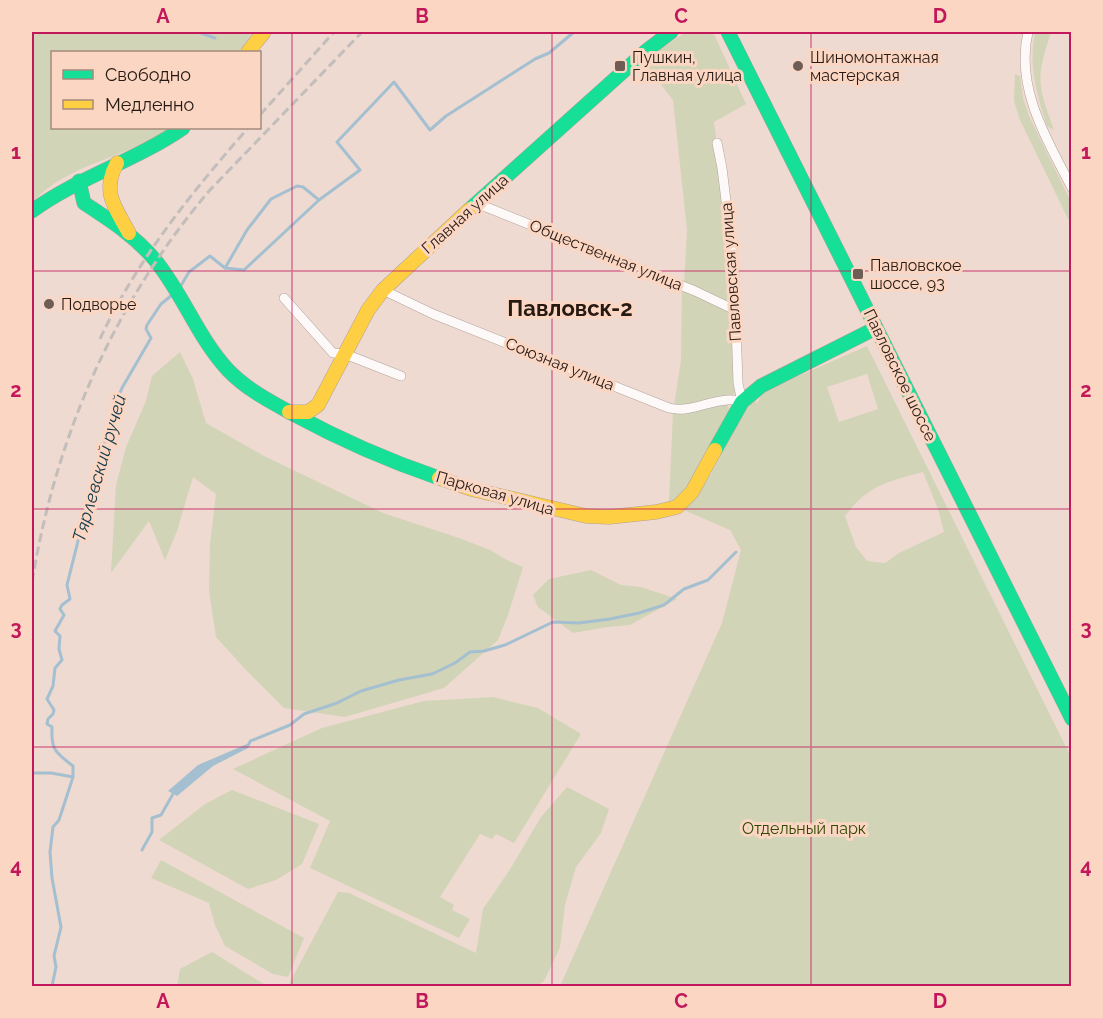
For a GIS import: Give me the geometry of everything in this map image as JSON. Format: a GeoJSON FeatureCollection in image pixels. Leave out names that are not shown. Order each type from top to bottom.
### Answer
{"type":"FeatureCollection","features":[{"type":"Feature","properties":{"kind":"main road"},"geometry":{"type":"LineString","coordinates":[[249,51],[264,32]]}},
{"type":"Feature","properties":{"kind":"main road","name":"Главная улица"},"geometry":{"type":"LineString","coordinates":[[315,426],[318,405],[374,300],[383,290],[476,203],[639,57],[671,32]]}},
{"type":"Feature","properties":{"kind":"main road","name":"Павловское шоссе"},"geometry":{"type":"LineString","coordinates":[[728,32],[1071,719]]}},
{"type":"Feature","properties":{"kind":"main road"},"geometry":{"type":"LineString","coordinates":[[32,211],[83,179],[163,141],[181,129]]}},
{"type":"Feature","properties":{"kind":"main road"},"geometry":{"type":"LineString","coordinates":[[83,179],[108,192],[108,182],[117,163]]}},
{"type":"Feature","properties":{"kind":"main road"},"geometry":{"type":"LineString","coordinates":[[83,179],[84,203]]}},
{"type":"Feature","properties":{"kind":"main road","name":"Парковая улица"},"geometry":{"type":"LineString","coordinates":[[108,192],[130,234]]}},
{"type":"Feature","properties":{"kind":"main road","name":"Парковая улица"},"geometry":{"type":"LineString","coordinates":[[55,195],[84,203],[130,234],[156,261],[205,340],[228,370],[255,392],[315,426],[403,466],[471,489],[567,513],[609,517],[656,512],[677,507],[699,481],[742,402],[761,386],[876,328]]}},
{"type":"Feature","properties":{"kind":"main road"},"geometry":{"type":"LineString","coordinates":[[289,412],[308,412],[318,405]]}},
{"type":"Feature","properties":{"kind":"street"},"geometry":{"type":"LineString","coordinates":[[1028,32],[1024,55],[1032,105],[1071,188]]}},
{"type":"Feature","properties":{"kind":"street","name":"Павловская улица"},"geometry":{"type":"LineString","coordinates":[[717,143],[734,266],[738,383],[742,402]]}},
{"type":"Feature","properties":{"kind":"street","name":"Общественная улица"},"geometry":{"type":"LineString","coordinates":[[476,203],[695,291],[735,310]]}},
{"type":"Feature","properties":{"kind":"street","name":"Союзная улица"},"geometry":{"type":"LineString","coordinates":[[383,290],[433,314],[669,408],[681,410],[729,399],[742,402]]}},
{"type":"Feature","properties":{"kind":"street"},"geometry":{"type":"LineString","coordinates":[[284,298],[333,353],[345,354],[401,376]]}},
{"type":"Feature","properties":{"kind":"green space"},"geometry":{"type":"Polygon","coordinates":[[[32,32],[255,32],[240,51],[51,51],[51,129],[168,129],[135,147],[63,178],[32,203],[32,32]]]}},
{"type":"Feature","properties":{"kind":"green space"},"geometry":{"type":"Polygon","coordinates":[[[686,32],[713,32],[746,104],[714,122],[716,137],[714,143],[725,209],[733,305],[684,283],[687,230],[673,100],[643,61],[686,32]]]}},
{"type":"Feature","properties":{"kind":"green space"},"geometry":{"type":"Polygon","coordinates":[[[1035,32],[1051,32],[1040,81],[1044,102],[1054,130],[1047,126],[1035,80],[1033,44],[1035,32]]]}},
{"type":"Feature","properties":{"kind":"green space"},"geometry":{"type":"Polygon","coordinates":[[[1015,74],[1020,76],[1023,98],[1029,116],[1071,202],[1071,225],[1020,120],[1014,101],[1015,74]]]}},
{"type":"Feature","properties":{"kind":"green space"},"geometry":{"type":"Polygon","coordinates":[[[682,287],[731,312],[736,392],[731,396],[691,405],[674,406],[681,360],[682,287]]]}},
{"type":"Feature","properties":{"kind":"green space","name":"Отдельный парк"},"geometry":{"type":"Polygon","coordinates":[[[867,346],[1071,757],[1071,986],[560,986],[722,623],[741,550],[730,530],[684,510],[710,475],[741,416],[756,399],[757,404],[762,392],[867,346]],[[867,374],[827,387],[839,422],[878,409],[867,374]],[[923,472],[889,482],[870,491],[845,516],[856,547],[867,561],[885,563],[899,553],[944,532],[938,509],[923,472]]]}},
{"type":"Feature","properties":{"kind":"green space"},"geometry":{"type":"Polygon","coordinates":[[[180,352],[193,379],[206,423],[264,456],[383,513],[459,538],[490,550],[523,567],[498,640],[444,688],[345,717],[284,708],[216,637],[209,591],[210,544],[216,494],[193,477],[177,531],[165,560],[149,521],[111,573],[116,485],[126,447],[146,401],[152,376],[180,352]]]}},
{"type":"Feature","properties":{"kind":"green space"},"geometry":{"type":"Polygon","coordinates":[[[727,403],[730,411],[696,476],[678,497],[669,502],[673,412],[727,403]]]}},
{"type":"Feature","properties":{"kind":"green space"},"geometry":{"type":"Polygon","coordinates":[[[591,570],[621,585],[641,587],[677,599],[630,625],[573,633],[538,607],[533,595],[549,579],[591,570]]]}},
{"type":"Feature","properties":{"kind":"green space"},"geometry":{"type":"Polygon","coordinates":[[[493,697],[538,708],[581,734],[514,843],[496,834],[492,839],[480,834],[440,897],[454,905],[452,910],[470,919],[459,938],[310,868],[330,821],[233,769],[322,728],[424,701],[493,697]]]}},
{"type":"Feature","properties":{"kind":"green space"},"geometry":{"type":"Polygon","coordinates":[[[567,787],[609,809],[601,833],[576,867],[565,905],[560,947],[544,981],[537,986],[288,986],[338,892],[349,893],[476,953],[483,909],[541,817],[567,787]]]}},
{"type":"Feature","properties":{"kind":"green space"},"geometry":{"type":"Polygon","coordinates":[[[232,790],[319,824],[302,864],[276,880],[248,889],[159,840],[205,804],[232,790]]]}},
{"type":"Feature","properties":{"kind":"green space"},"geometry":{"type":"Polygon","coordinates":[[[161,860],[304,938],[288,977],[273,974],[225,946],[215,925],[209,903],[151,878],[161,860]]]}},
{"type":"Feature","properties":{"kind":"green space"},"geometry":{"type":"Polygon","coordinates":[[[212,952],[267,986],[177,986],[180,969],[212,952]]]}},
{"type":"Feature","properties":{"kind":"water"},"geometry":{"type":"Polygon","coordinates":[[[250,739],[253,740],[248,748],[213,766],[177,796],[168,791],[198,765],[247,744],[250,739]]]}},
{"type":"Feature","properties":{"kind":"waterway"},"geometry":{"type":"LineString","coordinates":[[198,32],[215,38]]}},
{"type":"Feature","properties":{"kind":"waterway","name":"Тярлевский ручей"},"geometry":{"type":"LineString","coordinates":[[179,289],[189,272],[210,256],[225,268],[247,230],[271,199],[297,186],[303,187],[319,200],[360,170],[337,142],[394,82],[430,130],[446,116],[535,59],[549,53],[574,32]]}},
{"type":"Feature","properties":{"kind":"waterway"},"geometry":{"type":"LineString","coordinates":[[225,268],[244,270],[319,200]]}},
{"type":"Feature","properties":{"kind":"waterway","name":"Тярлевский ручей"},"geometry":{"type":"LineString","coordinates":[[52,986],[56,967],[54,956],[61,927],[50,852],[53,827],[59,820],[73,777],[73,766],[55,750],[52,741],[52,727],[47,724],[54,710],[47,699],[53,686],[55,668],[62,660],[59,649],[60,636],[55,631],[64,615],[60,609],[70,599],[67,585],[87,497],[97,474],[100,452],[106,440],[106,433],[115,422],[111,416],[120,404],[119,395],[122,388],[151,338],[146,329],[147,325],[161,304],[172,295]]}},
{"type":"Feature","properties":{"kind":"waterway"},"geometry":{"type":"LineString","coordinates":[[253,740],[290,725],[304,714],[337,703],[361,691],[399,680],[432,674],[455,663],[470,652],[505,645],[553,622],[579,623],[610,619],[664,605],[684,589],[708,580],[736,552]]}},
{"type":"Feature","properties":{"kind":"waterway","name":"Тярлевский ручей"},"geometry":{"type":"LineString","coordinates":[[32,773],[51,773],[73,777]]}},
{"type":"Feature","properties":{"kind":"waterway"},"geometry":{"type":"LineString","coordinates":[[142,850],[152,832],[152,818],[161,815],[173,794]]}},
{"type":"Feature","properties":{"kind":"railway"},"geometry":{"type":"LineString","coordinates":[[261,114],[334,32]]}},
{"type":"Feature","properties":{"kind":"railway"},"geometry":{"type":"LineString","coordinates":[[32,582],[56,475],[73,424],[117,326],[144,280],[209,191],[362,32]]}},
{"type":"Feature","properties":{"kind":"railway"},"geometry":{"type":"LineString","coordinates":[[100,339],[114,310],[148,255],[186,202],[247,129]]}},
{"type":"Feature","properties":{"kind":"traffic: fast"},"geometry":{"type":"LineString","coordinates":[[470,209],[646,51],[671,32]]}},
{"type":"Feature","properties":{"kind":"traffic: fast"},"geometry":{"type":"LineString","coordinates":[[728,32],[1072,719]]}},
{"type":"Feature","properties":{"kind":"traffic: fast"},"geometry":{"type":"LineString","coordinates":[[32,211],[69,188],[146,150],[182,129]]}},
{"type":"Feature","properties":{"kind":"traffic: fast"},"geometry":{"type":"LineString","coordinates":[[79,181],[84,203],[131,236],[155,260],[217,357],[243,383],[276,405],[328,432],[383,457],[439,478]]}},
{"type":"Feature","properties":{"kind":"traffic: fast"},"geometry":{"type":"LineString","coordinates":[[715,450],[742,402],[761,386],[876,328]]}},
{"type":"Feature","properties":{"kind":"traffic: slow"},"geometry":{"type":"LineString","coordinates":[[249,51],[264,32]]}},
{"type":"Feature","properties":{"kind":"traffic: slow"},"geometry":{"type":"LineString","coordinates":[[117,163],[112,173],[110,191],[115,207],[129,233]]}},
{"type":"Feature","properties":{"kind":"traffic: slow"},"geometry":{"type":"LineString","coordinates":[[289,412],[308,412],[318,405],[368,310],[383,290],[470,209]]}},
{"type":"Feature","properties":{"kind":"traffic: slow"},"geometry":{"type":"LineString","coordinates":[[439,478],[471,489],[586,516],[609,517],[656,512],[677,507],[692,492],[715,450]]}},
{"type":"Feature","properties":{"kind":"place","name":"Пушкин, Главная улица"},"geometry":{"type":"Point","coordinates":[620,66]}},
{"type":"Feature","properties":{"kind":"place","name":"Шиномонтажная мастерская"},"geometry":{"type":"Point","coordinates":[798,66]}},
{"type":"Feature","properties":{"kind":"place","name":"Павловское шоссе, 93"},"geometry":{"type":"Point","coordinates":[858,274]}},
{"type":"Feature","properties":{"kind":"place","name":"Подворье"},"geometry":{"type":"Point","coordinates":[49,304]}},
{"type":"Feature","properties":{"kind":"district","name":"Павловск-2"},"geometry":{"type":"Point","coordinates":[570,308]}}]}
